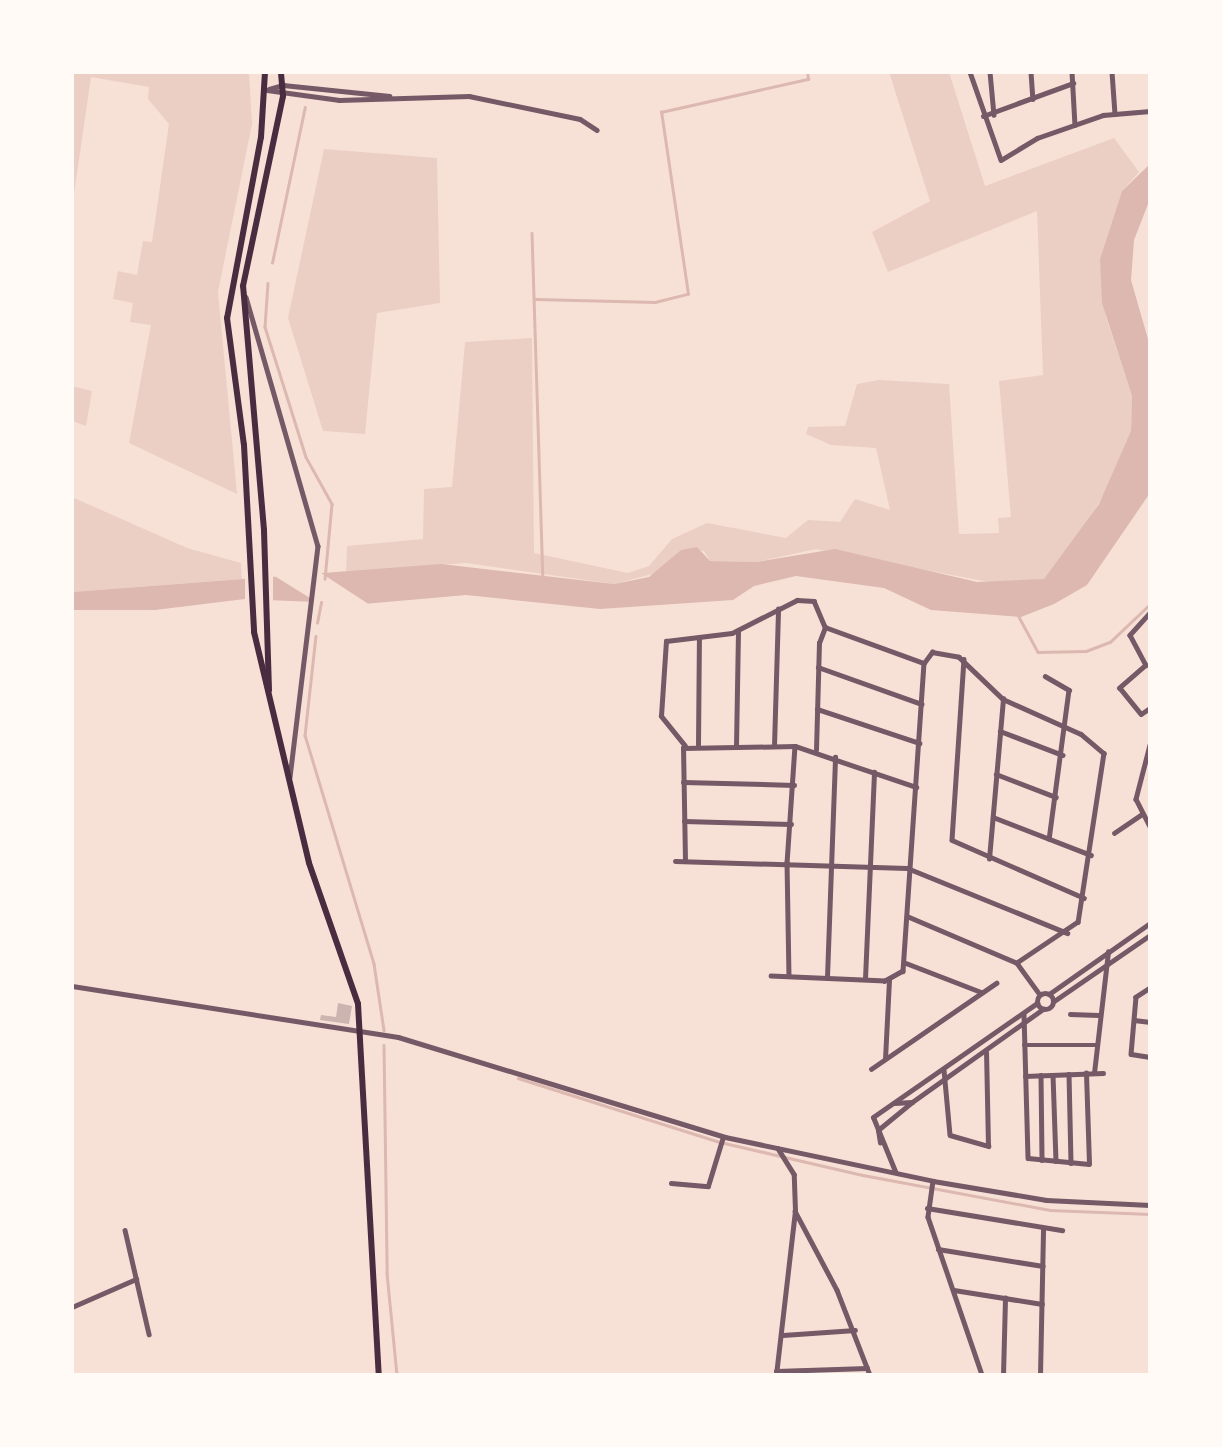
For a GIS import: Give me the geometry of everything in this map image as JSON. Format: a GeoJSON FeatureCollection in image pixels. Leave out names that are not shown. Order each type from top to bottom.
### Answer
{"type":"FeatureCollection","features":[{"type":"Feature","properties":{"kind":"main road"},"geometry":{"type":"LineString","coordinates":[[265,72],[267,90],[227,318],[252,556],[253,614],[289,788],[355,991],[361,1031],[366,1233],[379,1375]]}},
{"type":"Feature","properties":{"kind":"main road"},"geometry":{"type":"LineString","coordinates":[[269,692],[265,556],[243,286],[283,96],[281,72]]}},
{"type":"Feature","properties":{"kind":"street"},"geometry":{"type":"LineString","coordinates":[[970,72],[983,116],[1001,160],[1075,125],[1115,114],[1150,111]]}},
{"type":"Feature","properties":{"kind":"street"},"geometry":{"type":"LineString","coordinates":[[990,72],[994,115]]}},
{"type":"Feature","properties":{"kind":"street"},"geometry":{"type":"LineString","coordinates":[[1031,72],[1033,99]]}},
{"type":"Feature","properties":{"kind":"street"},"geometry":{"type":"LineString","coordinates":[[1072,72],[1075,125]]}},
{"type":"Feature","properties":{"kind":"street"},"geometry":{"type":"LineString","coordinates":[[1112,72],[1115,114]]}},
{"type":"Feature","properties":{"kind":"street"},"geometry":{"type":"LineString","coordinates":[[983,116],[994,115],[1073,83]]}},
{"type":"Feature","properties":{"kind":"street"},"geometry":{"type":"LineString","coordinates":[[267,90],[284,85],[404,98]]}},
{"type":"Feature","properties":{"kind":"street"},"geometry":{"type":"LineString","coordinates":[[267,90],[283,96],[469,96],[580,119],[597,130]]}},
{"type":"Feature","properties":{"kind":"street"},"geometry":{"type":"LineString","coordinates":[[243,286],[318,559],[289,788]]}},
{"type":"Feature","properties":{"kind":"street"},"geometry":{"type":"LineString","coordinates":[[685,861],[685,746],[661,716],[662,650],[666,641],[738,631],[797,600],[817,602],[825,627],[818,667],[816,750]]}},
{"type":"Feature","properties":{"kind":"street"},"geometry":{"type":"LineString","coordinates":[[774,746],[778,610]]}},
{"type":"Feature","properties":{"kind":"street"},"geometry":{"type":"LineString","coordinates":[[1150,614],[1130,635],[1146,665],[1120,688],[1141,715],[1150,708]]}},
{"type":"Feature","properties":{"kind":"street"},"geometry":{"type":"LineString","coordinates":[[825,627],[924,663]]}},
{"type":"Feature","properties":{"kind":"street"},"geometry":{"type":"LineString","coordinates":[[736,746],[738,631]]}},
{"type":"Feature","properties":{"kind":"street"},"geometry":{"type":"LineString","coordinates":[[698,745],[699,637]]}},
{"type":"Feature","properties":{"kind":"street"},"geometry":{"type":"LineString","coordinates":[[885,1060],[890,980],[906,962],[907,868],[916,787],[924,663],[932,652],[964,659],[1003,699],[1068,728],[1104,753],[1084,898],[1067,933],[1017,963]]}},
{"type":"Feature","properties":{"kind":"street"},"geometry":{"type":"LineString","coordinates":[[964,659],[951,835],[958,846],[1084,898]]}},
{"type":"Feature","properties":{"kind":"street"},"geometry":{"type":"LineString","coordinates":[[818,667],[922,704]]}},
{"type":"Feature","properties":{"kind":"street"},"geometry":{"type":"LineString","coordinates":[[1045,676],[1069,690],[1068,728],[1049,839]]}},
{"type":"Feature","properties":{"kind":"street"},"geometry":{"type":"LineString","coordinates":[[989,859],[1003,699]]}},
{"type":"Feature","properties":{"kind":"street"},"geometry":{"type":"LineString","coordinates":[[817,709],[919,743]]}},
{"type":"Feature","properties":{"kind":"street"},"geometry":{"type":"LineString","coordinates":[[1000,731],[1063,755]]}},
{"type":"Feature","properties":{"kind":"street"},"geometry":{"type":"LineString","coordinates":[[685,746],[795,746],[816,750],[916,787]]}},
{"type":"Feature","properties":{"kind":"street"},"geometry":{"type":"LineString","coordinates":[[789,976],[787,862],[795,746]]}},
{"type":"Feature","properties":{"kind":"street"},"geometry":{"type":"LineString","coordinates":[[1150,746],[1136,799],[1150,827]]}},
{"type":"Feature","properties":{"kind":"street"},"geometry":{"type":"LineString","coordinates":[[827,977],[827,863],[835,757]]}},
{"type":"Feature","properties":{"kind":"street"},"geometry":{"type":"LineString","coordinates":[[865,979],[865,864],[874,772]]}},
{"type":"Feature","properties":{"kind":"street"},"geometry":{"type":"LineString","coordinates":[[996,774],[1056,797]]}},
{"type":"Feature","properties":{"kind":"street"},"geometry":{"type":"LineString","coordinates":[[683,782],[794,785]]}},
{"type":"Feature","properties":{"kind":"street"},"geometry":{"type":"LineString","coordinates":[[1114,833],[1142,814]]}},
{"type":"Feature","properties":{"kind":"street"},"geometry":{"type":"LineString","coordinates":[[993,817],[1091,855]]}},
{"type":"Feature","properties":{"kind":"street"},"geometry":{"type":"LineString","coordinates":[[684,821],[791,824]]}},
{"type":"Feature","properties":{"kind":"street"},"geometry":{"type":"LineString","coordinates":[[675,861],[865,864],[907,868],[1067,933]]}},
{"type":"Feature","properties":{"kind":"street"},"geometry":{"type":"LineString","coordinates":[[907,916],[1017,963],[1040,995]]}},
{"type":"Feature","properties":{"kind":"street"},"geometry":{"type":"LineString","coordinates":[[1040,995],[1049,994],[1150,923]]}},
{"type":"Feature","properties":{"kind":"street"},"geometry":{"type":"LineString","coordinates":[[880,1143],[878,1130],[912,1102],[986,1053],[1054,1001],[1150,934]]}},
{"type":"Feature","properties":{"kind":"street"},"geometry":{"type":"LineString","coordinates":[[1094,1073],[1098,1014],[1108,953]]}},
{"type":"Feature","properties":{"kind":"street"},"geometry":{"type":"LineString","coordinates":[[906,962],[982,992]]}},
{"type":"Feature","properties":{"kind":"street"},"geometry":{"type":"LineString","coordinates":[[771,976],[890,980]]}},
{"type":"Feature","properties":{"kind":"street"},"geometry":{"type":"LineString","coordinates":[[871,1069],[996,983]]}},
{"type":"Feature","properties":{"kind":"street"},"geometry":{"type":"LineString","coordinates":[[72,986],[416,1041],[722,1141],[895,1172],[932,1185],[1046,1200],[1150,1206]]}},
{"type":"Feature","properties":{"kind":"street"},"geometry":{"type":"LineString","coordinates":[[1150,988],[1136,997],[1131,1054],[1150,1057]]}},
{"type":"Feature","properties":{"kind":"street"},"geometry":{"type":"LineString","coordinates":[[1049,994],[1054,1001]]}},
{"type":"Feature","properties":{"kind":"street"},"geometry":{"type":"LineString","coordinates":[[895,1172],[880,1143],[873,1117],[1024,1014],[1037,1003],[1040,995]]}},
{"type":"Feature","properties":{"kind":"street"},"geometry":{"type":"LineString","coordinates":[[1037,1003],[1043,1009]]}},
{"type":"Feature","properties":{"kind":"street"},"geometry":{"type":"LineString","coordinates":[[1024,1014],[1028,1158],[1088,1164],[1086,1073]]}},
{"type":"Feature","properties":{"kind":"street"},"geometry":{"type":"LineString","coordinates":[[1070,1014],[1098,1014]]}},
{"type":"Feature","properties":{"kind":"street"},"geometry":{"type":"LineString","coordinates":[[1134,1020],[1150,1022]]}},
{"type":"Feature","properties":{"kind":"street"},"geometry":{"type":"LineString","coordinates":[[996,1034],[999,1042]]}},
{"type":"Feature","properties":{"kind":"street"},"geometry":{"type":"LineString","coordinates":[[1024,1045],[1096,1045]]}},
{"type":"Feature","properties":{"kind":"street"},"geometry":{"type":"LineString","coordinates":[[944,1070],[950,1135],[990,1144],[986,1053]]}},
{"type":"Feature","properties":{"kind":"street"},"geometry":{"type":"LineString","coordinates":[[1025,1076],[1102,1073]]}},
{"type":"Feature","properties":{"kind":"street"},"geometry":{"type":"LineString","coordinates":[[1069,1074],[1071,1163]]}},
{"type":"Feature","properties":{"kind":"street"},"geometry":{"type":"LineString","coordinates":[[1041,1075],[1042,1160]]}},
{"type":"Feature","properties":{"kind":"street"},"geometry":{"type":"LineString","coordinates":[[1053,1075],[1056,1161]]}},
{"type":"Feature","properties":{"kind":"street"},"geometry":{"type":"LineString","coordinates":[[890,1104],[912,1102]]}},
{"type":"Feature","properties":{"kind":"street"},"geometry":{"type":"LineString","coordinates":[[671,1183],[708,1186],[722,1141]]}},
{"type":"Feature","properties":{"kind":"street"},"geometry":{"type":"LineString","coordinates":[[780,1151],[794,1175],[795,1211],[783,1335],[776,1373],[867,1368]]}},
{"type":"Feature","properties":{"kind":"street"},"geometry":{"type":"LineString","coordinates":[[932,1185],[927,1208],[938,1249],[982,1375]]}},
{"type":"Feature","properties":{"kind":"street"},"geometry":{"type":"LineString","coordinates":[[927,1208],[1062,1230]]}},
{"type":"Feature","properties":{"kind":"street"},"geometry":{"type":"LineString","coordinates":[[795,1211],[855,1330],[870,1375]]}},
{"type":"Feature","properties":{"kind":"street"},"geometry":{"type":"LineString","coordinates":[[1040,1375],[1043,1229]]}},
{"type":"Feature","properties":{"kind":"street"},"geometry":{"type":"LineString","coordinates":[[125,1230],[149,1334]]}},
{"type":"Feature","properties":{"kind":"street"},"geometry":{"type":"LineString","coordinates":[[938,1249],[1043,1266]]}},
{"type":"Feature","properties":{"kind":"street"},"geometry":{"type":"LineString","coordinates":[[72,1307],[136,1279]]}},
{"type":"Feature","properties":{"kind":"street"},"geometry":{"type":"LineString","coordinates":[[954,1290],[1042,1304]]}},
{"type":"Feature","properties":{"kind":"street"},"geometry":{"type":"LineString","coordinates":[[1003,1375],[1005,1298]]}},
{"type":"Feature","properties":{"kind":"street"},"geometry":{"type":"LineString","coordinates":[[783,1335],[855,1330]]}},
{"type":"Feature","properties":{"kind":"shaded area"},"geometry":{"type":"Polygon","coordinates":[[[72,72],[249,72],[252,124],[218,292],[237,494],[129,443],[151,325],[130,322],[133,303],[113,299],[118,271],[137,275],[143,241],[152,242],[169,124],[148,99],[149,87],[91,77],[72,208],[72,72]]]}},
{"type":"Feature","properties":{"kind":"shaded area"},"geometry":{"type":"Polygon","coordinates":[[[889,72],[949,72],[985,186],[1114,138],[1139,172],[1122,191],[1100,259],[1106,317],[1132,396],[1131,431],[1111,484],[1057,568],[1044,579],[999,584],[816,549],[756,562],[710,561],[704,551],[681,550],[660,572],[614,584],[466,563],[346,572],[347,546],[423,539],[424,489],[452,487],[465,342],[532,338],[534,553],[628,573],[649,566],[672,539],[707,523],[786,538],[808,520],[840,522],[855,499],[890,510],[876,448],[831,445],[806,434],[808,427],[845,426],[857,384],[879,380],[949,384],[959,534],[999,533],[998,518],[1011,517],[999,381],[1043,375],[1037,211],[888,272],[872,232],[930,201],[889,72]]]}},
{"type":"Feature","properties":{"kind":"shaded area"},"geometry":{"type":"Polygon","coordinates":[[[324,149],[437,158],[440,303],[377,313],[365,434],[323,431],[288,318],[324,149]]]}},
{"type":"Feature","properties":{"kind":"shaded area"},"geometry":{"type":"Polygon","coordinates":[[[1150,164],[1150,199],[1134,240],[1131,280],[1150,346],[1150,493],[1087,585],[1054,604],[1021,617],[931,610],[884,588],[796,576],[754,586],[733,600],[600,609],[466,595],[364,604],[245,599],[155,610],[72,610],[72,592],[441,564],[614,584],[649,577],[681,550],[697,547],[710,561],[756,562],[835,549],[977,582],[1044,579],[1099,504],[1131,431],[1132,396],[1102,303],[1100,259],[1122,191],[1150,164]]]}},
{"type":"Feature","properties":{"kind":"shaded area"},"geometry":{"type":"Polygon","coordinates":[[[72,386],[92,391],[86,426],[72,421],[72,386]]]}},
{"type":"Feature","properties":{"kind":"shaded area"},"geometry":{"type":"Polygon","coordinates":[[[72,497],[187,548],[241,563],[242,579],[72,592],[72,497]]]}},
{"type":"Feature","properties":{"kind":"pier"},"geometry":{"type":"Polygon","coordinates":[[[321,573],[373,607],[309,606],[310,598],[273,575],[321,573]]]}},
{"type":"Feature","properties":{"kind":"pier"},"geometry":{"type":"Polygon","coordinates":[[[245,575],[273,575],[273,602],[245,602],[245,575]]]}},
{"type":"Feature","properties":{"kind":"building"},"geometry":{"type":"Polygon","coordinates":[[[338,1003],[352,1006],[349,1024],[320,1020],[321,1015],[336,1017],[338,1003]]]}},
{"type":"Feature","properties":{"kind":"waterway"},"geometry":{"type":"LineString","coordinates":[[536,299],[655,302],[688,294],[661,112],[808,79],[807,72]]}},
{"type":"Feature","properties":{"kind":"waterway"},"geometry":{"type":"LineString","coordinates":[[272,263],[305,107]]}},
{"type":"Feature","properties":{"kind":"waterway"},"geometry":{"type":"LineString","coordinates":[[532,233],[543,577]]}},
{"type":"Feature","properties":{"kind":"waterway"},"geometry":{"type":"LineString","coordinates":[[268,283],[265,327],[306,457],[332,504],[325,579]]}},
{"type":"Feature","properties":{"kind":"waterway"},"geometry":{"type":"LineString","coordinates":[[317,623],[321,602]]}},
{"type":"Feature","properties":{"kind":"waterway"},"geometry":{"type":"LineString","coordinates":[[1018,615],[1038,652],[1086,651],[1110,642],[1150,604]]}},
{"type":"Feature","properties":{"kind":"waterway"},"geometry":{"type":"LineString","coordinates":[[316,636],[305,735],[374,964],[384,1030]]}},
{"type":"Feature","properties":{"kind":"waterway"},"geometry":{"type":"LineString","coordinates":[[384,1045],[387,1273],[397,1375]]}},
{"type":"Feature","properties":{"kind":"waterway"},"geometry":{"type":"LineString","coordinates":[[518,1078],[720,1142],[863,1175],[1050,1210],[1150,1214]]}}]}
